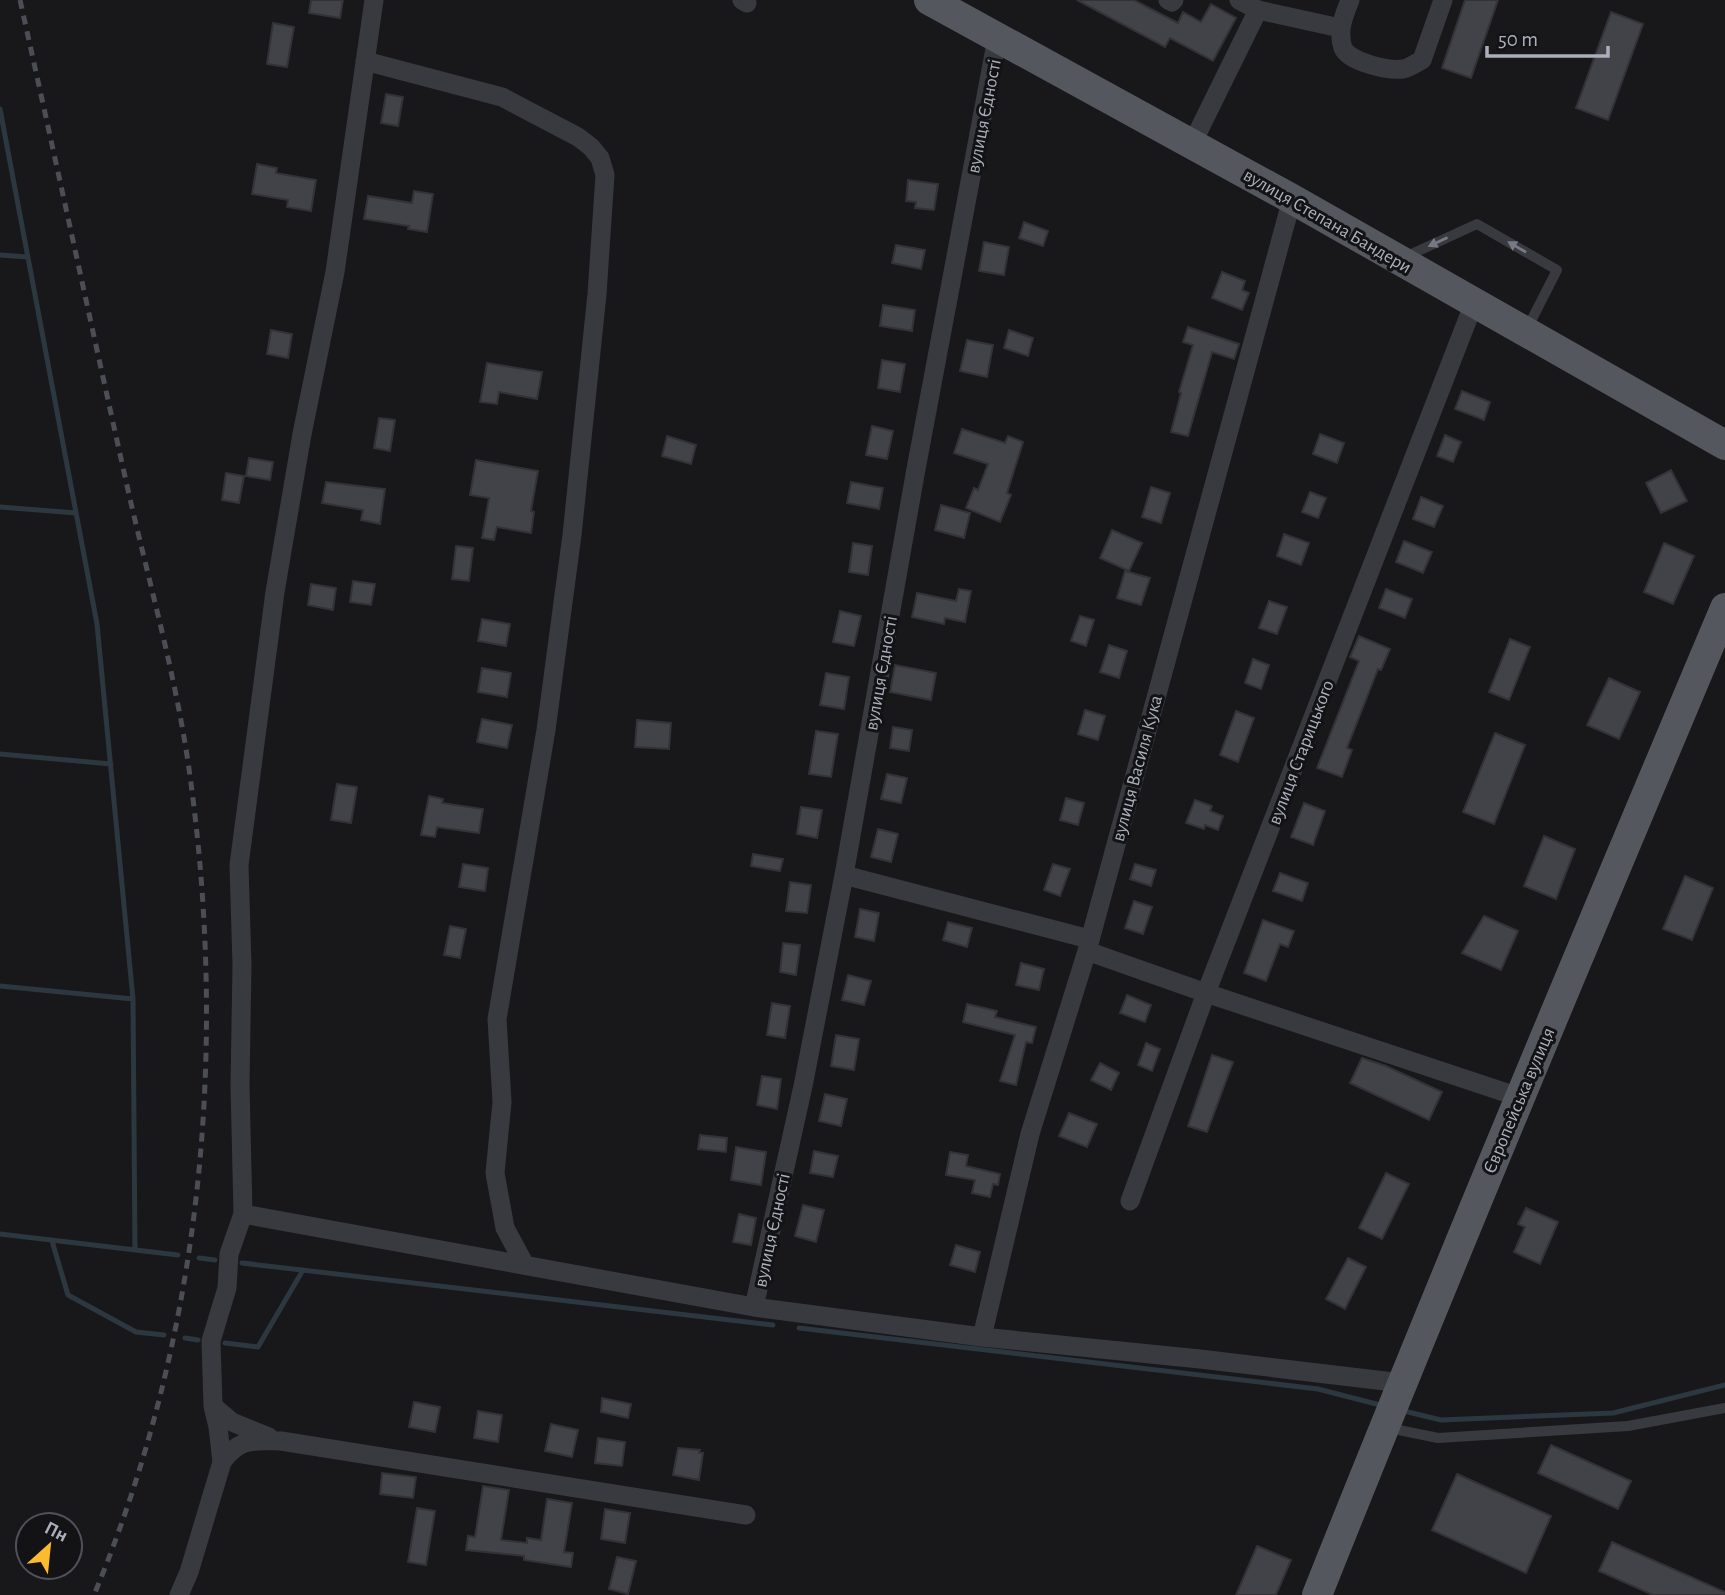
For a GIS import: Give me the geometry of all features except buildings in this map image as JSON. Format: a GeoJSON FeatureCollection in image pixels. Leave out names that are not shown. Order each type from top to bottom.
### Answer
{"type":"FeatureCollection","features":[{"type":"Feature","properties":{"kind":"main road","name":"вулиця Степана Бандери"},"geometry":{"type":"LineString","coordinates":[[929,0],[1292,199],[1725,445]]}},
{"type":"Feature","properties":{"kind":"main road","name":"Європейська вулиця"},"geometry":{"type":"LineString","coordinates":[[1317,1595],[1519,1097],[1614,877],[1716,656],[1725,608]]}},
{"type":"Feature","properties":{"kind":"street"},"geometry":{"type":"LineString","coordinates":[[179,1595],[189,1572],[222,1461],[213,1406],[211,1341],[227,1288],[229,1254],[243,1214],[239,865],[275,592],[302,434],[335,272],[374,0]]}},
{"type":"Feature","properties":{"kind":"street"},"geometry":{"type":"LineString","coordinates":[[1168,0],[1174,0]]}},
{"type":"Feature","properties":{"kind":"street"},"geometry":{"type":"LineString","coordinates":[[1239,0],[1258,10],[1340,28]]}},
{"type":"Feature","properties":{"kind":"street"},"geometry":{"type":"LineString","coordinates":[[1350,0],[1340,28],[1343,50],[1354,59],[1385,68],[1404,69],[1422,60],[1443,0]]}},
{"type":"Feature","properties":{"kind":"street"},"geometry":{"type":"LineString","coordinates":[[1192,144],[1258,10]]}},
{"type":"Feature","properties":{"kind":"street","name":"вулиця Єдності"},"geometry":{"type":"LineString","coordinates":[[754,1307],[803,1086],[844,876],[916,469],[997,38]]}},
{"type":"Feature","properties":{"kind":"street"},"geometry":{"type":"LineString","coordinates":[[365,61],[502,97],[578,137],[591,147],[600,159],[605,175],[597,293],[572,535],[545,730],[497,1019],[502,1102],[495,1173],[505,1228],[525,1265]]}},
{"type":"Feature","properties":{"kind":"street","name":"вулиця Василя Кука"},"geometry":{"type":"LineString","coordinates":[[982,1337],[1030,1134],[1088,945],[1292,199]]}},
{"type":"Feature","properties":{"kind":"street","name":"вулиця Старицького"},"geometry":{"type":"LineString","coordinates":[[1130,1202],[1206,993],[1474,303]]}},
{"type":"Feature","properties":{"kind":"street"},"geometry":{"type":"LineString","coordinates":[[844,876],[1088,945],[1206,993],[1519,1097]]}},
{"type":"Feature","properties":{"kind":"street"},"geometry":{"type":"LineString","coordinates":[[243,1214],[754,1307],[982,1337],[1200,1359],[1393,1405]]}},
{"type":"Feature","properties":{"kind":"street"},"geometry":{"type":"LineString","coordinates":[[213,1406],[232,1422],[281,1441]]}},
{"type":"Feature","properties":{"kind":"street"},"geometry":{"type":"LineString","coordinates":[[222,1461],[242,1443],[281,1441],[746,1515]]}},
{"type":"Feature","properties":{"kind":"lane"},"geometry":{"type":"LineString","coordinates":[[1399,260],[1477,224],[1557,270],[1525,332]]}},
{"type":"Feature","properties":{"kind":"lane"},"geometry":{"type":"LineString","coordinates":[[1393,1405],[1437,1438],[1628,1426],[1725,1408]]}},
{"type":"Feature","properties":{"kind":"waterway"},"geometry":{"type":"LineString","coordinates":[[0,109],[97,624],[133,999],[135,1250]]}},
{"type":"Feature","properties":{"kind":"waterway"},"geometry":{"type":"LineString","coordinates":[[0,255],[28,257]]}},
{"type":"Feature","properties":{"kind":"waterway"},"geometry":{"type":"LineString","coordinates":[[0,507],[76,513]]}},
{"type":"Feature","properties":{"kind":"waterway"},"geometry":{"type":"LineString","coordinates":[[0,754],[111,764]]}},
{"type":"Feature","properties":{"kind":"waterway"},"geometry":{"type":"LineString","coordinates":[[0,986],[133,999]]}},
{"type":"Feature","properties":{"kind":"waterway"},"geometry":{"type":"LineString","coordinates":[[0,1234],[178,1255]]}},
{"type":"Feature","properties":{"kind":"waterway"},"geometry":{"type":"LineString","coordinates":[[52,1241],[68,1295],[136,1332],[164,1335]]}},
{"type":"Feature","properties":{"kind":"waterway"},"geometry":{"type":"LineString","coordinates":[[199,1258],[215,1260]]}},
{"type":"Feature","properties":{"kind":"waterway"},"geometry":{"type":"LineString","coordinates":[[242,1263],[773,1325]]}},
{"type":"Feature","properties":{"kind":"waterway"},"geometry":{"type":"LineString","coordinates":[[225,1343],[258,1347],[303,1270]]}},
{"type":"Feature","properties":{"kind":"waterway"},"geometry":{"type":"LineString","coordinates":[[799,1328],[1318,1389],[1384,1406]]}},
{"type":"Feature","properties":{"kind":"waterway"},"geometry":{"type":"LineString","coordinates":[[185,1338],[198,1340]]}},
{"type":"Feature","properties":{"kind":"waterway"},"geometry":{"type":"LineString","coordinates":[[1400,1410],[1441,1420],[1613,1413],[1725,1385]]}},
{"type":"Feature","properties":{"kind":"railway"},"geometry":{"type":"LineString","coordinates":[[20,0],[177,699],[190,776],[201,880],[206,984],[205,1088],[197,1192],[182,1295],[160,1397],[131,1497],[94,1595]]}}]}
